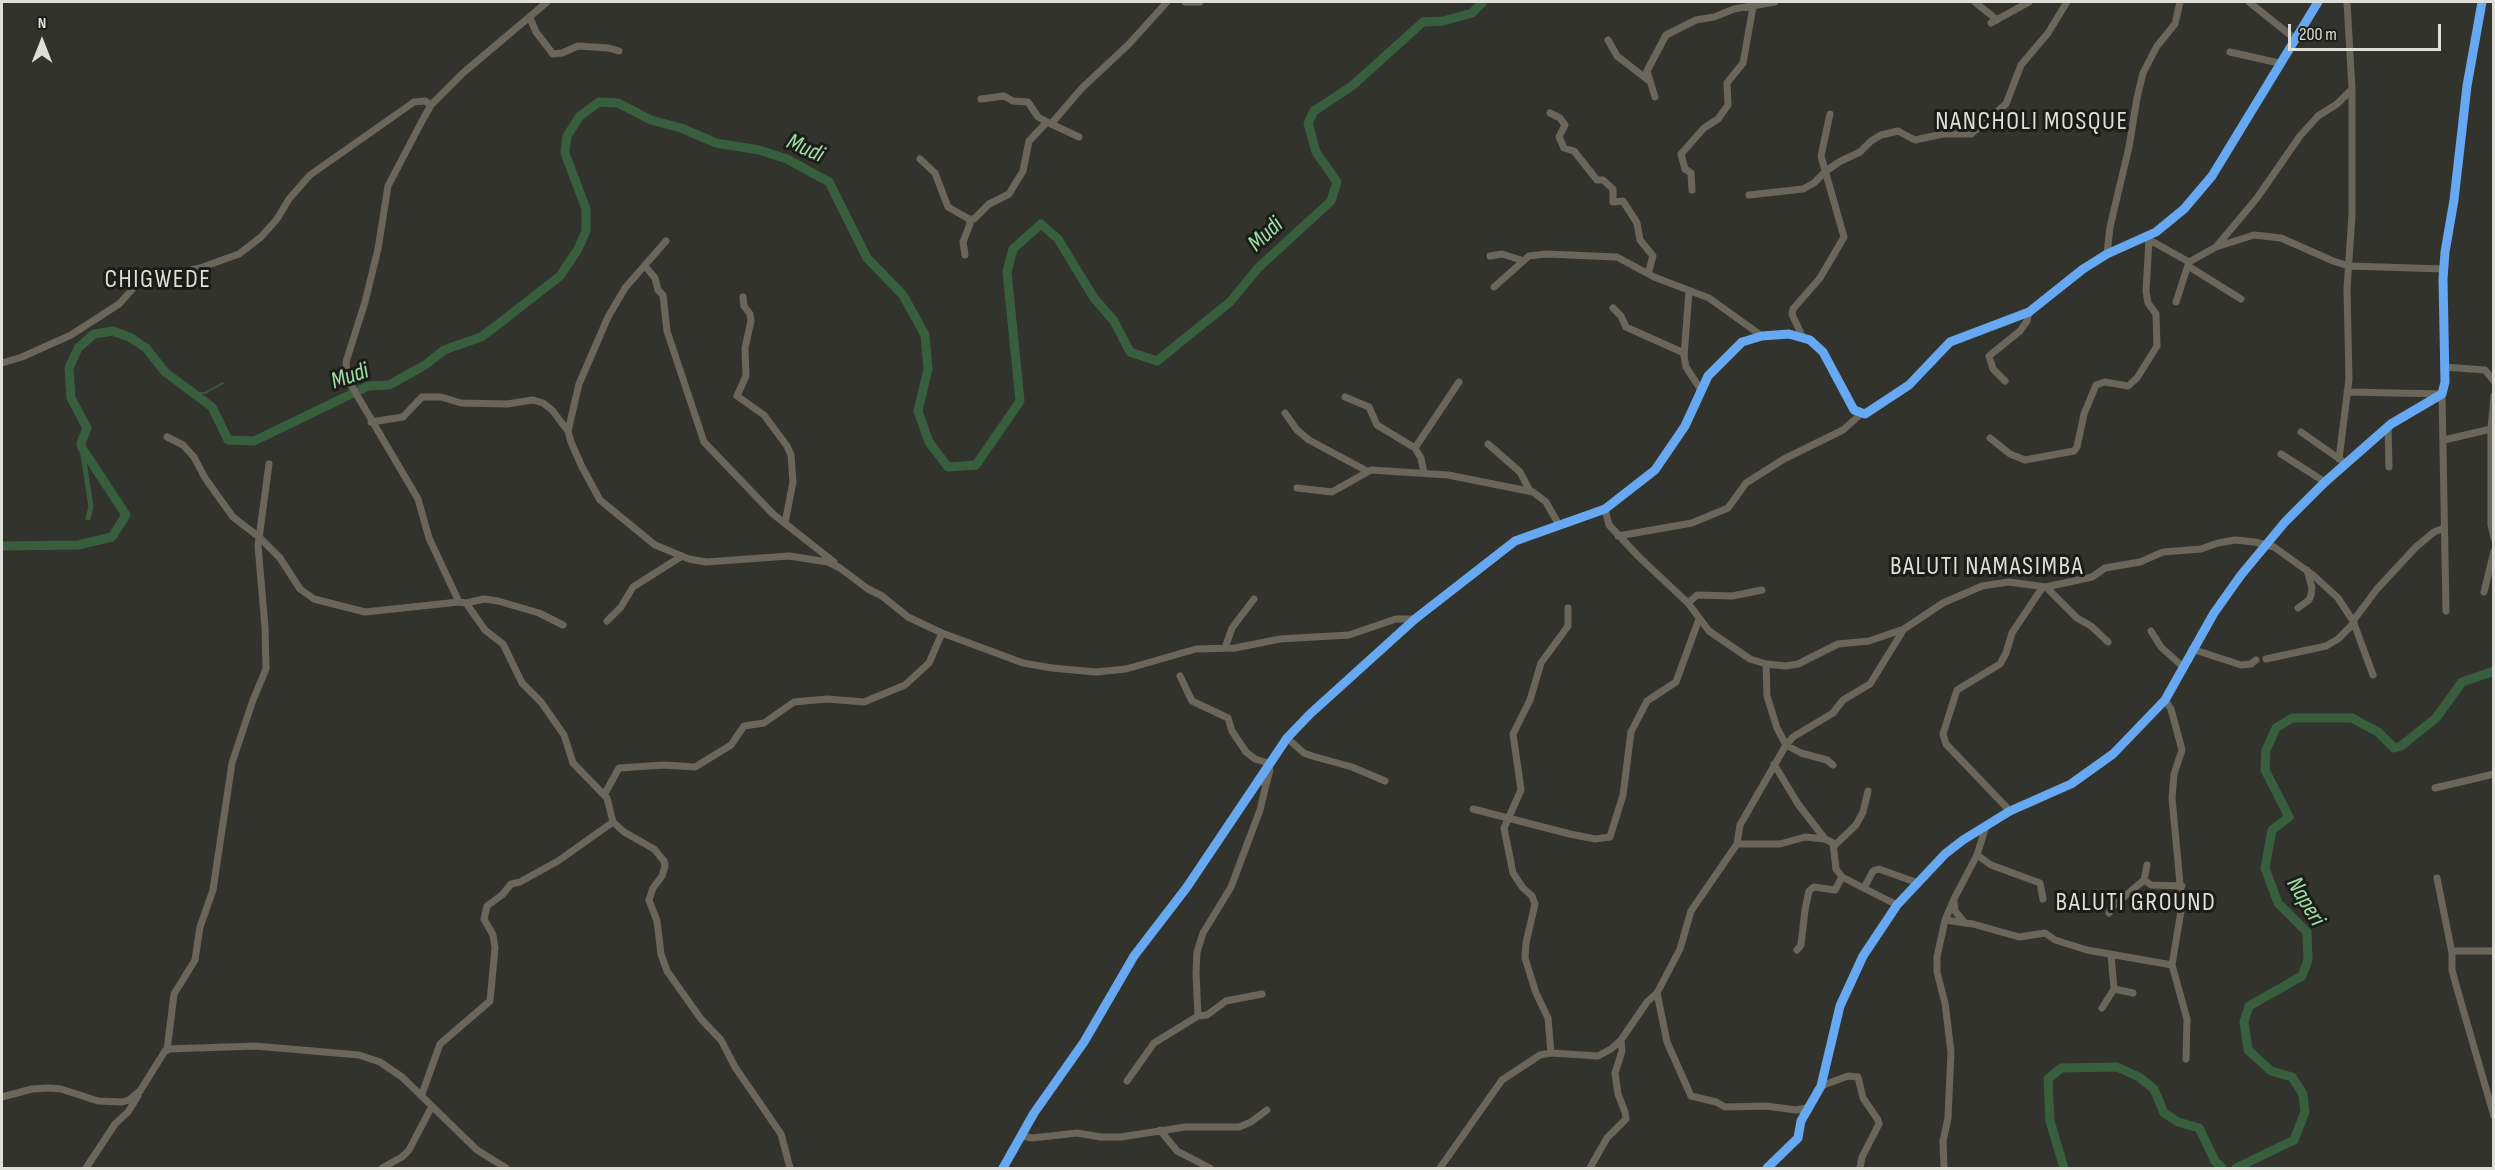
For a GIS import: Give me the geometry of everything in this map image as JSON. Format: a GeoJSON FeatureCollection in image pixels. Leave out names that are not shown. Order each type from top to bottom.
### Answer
{"type":"FeatureCollection","features":[{"type":"Feature","properties":{"kind":"street"},"geometry":{"type":"LineString","coordinates":[[547,2],[463,73],[431,105],[388,186],[378,249],[365,302],[346,362],[346,369],[351,385],[371,422],[418,499],[429,538],[463,602],[485,630],[503,644],[522,683],[541,702],[564,735],[573,763],[604,795],[613,822],[624,832],[654,849],[664,861],[662,876],[652,888],[649,900],[657,921],[661,954],[667,971],[701,1019],[721,1040],[735,1067],[781,1134],[790,1168]]}},
{"type":"Feature","properties":{"kind":"street"},"geometry":{"type":"LineString","coordinates":[[920,159],[935,173],[948,207],[969,219],[974,219],[989,204],[1009,194],[1023,171],[1029,141],[1129,44],[1167,2]]}},
{"type":"Feature","properties":{"kind":"street"},"geometry":{"type":"LineString","coordinates":[[1185,2],[1200,2]]}},
{"type":"Feature","properties":{"kind":"street"},"geometry":{"type":"LineString","coordinates":[[1655,98],[1647,69],[1666,35],[1696,20],[1734,9],[1775,2]]}},
{"type":"Feature","properties":{"kind":"street"},"geometry":{"type":"LineString","coordinates":[[1975,2],[1994,22],[2029,2]]}},
{"type":"Feature","properties":{"kind":"street"},"geometry":{"type":"LineString","coordinates":[[1749,195],[1799,190],[1814,183],[1826,171],[1860,152],[1876,138],[1896,131],[1914,140],[1944,134],[1971,134],[2006,104],[2022,65],[2048,33],[2067,2]]}},
{"type":"Feature","properties":{"kind":"street"},"geometry":{"type":"LineString","coordinates":[[2107,254],[2115,198],[2129,147],[2143,73],[2157,46],[2175,24],[2180,2]]}},
{"type":"Feature","properties":{"kind":"street"},"geometry":{"type":"LineString","coordinates":[[2249,2],[2294,38]]}},
{"type":"Feature","properties":{"kind":"street"},"geometry":{"type":"LineString","coordinates":[[1618,536],[1692,523],[1728,508],[1746,483],[1775,464],[1843,430],[1861,414],[1868,413],[1909,385],[1950,342],[2029,312],[2072,276],[2107,254],[2148,239],[2171,222],[2212,176],[2318,2]]}},
{"type":"Feature","properties":{"kind":"street"},"geometry":{"type":"LineString","coordinates":[[2339,459],[2348,392],[2349,266],[2352,215],[2352,89],[2347,2]]}},
{"type":"Feature","properties":{"kind":"street"},"geometry":{"type":"LineString","coordinates":[[2446,611],[2442,394],[2444,269],[2467,86],[2482,2]]}},
{"type":"Feature","properties":{"kind":"street"},"geometry":{"type":"LineString","coordinates":[[1692,190],[1691,174],[1685,169],[1681,154],[1704,128],[1718,119],[1728,105],[1727,83],[1743,63],[1753,7]]}},
{"type":"Feature","properties":{"kind":"street"},"geometry":{"type":"LineString","coordinates":[[530,18],[553,54],[578,46],[619,51]]}},
{"type":"Feature","properties":{"kind":"street"},"geometry":{"type":"LineString","coordinates":[[1608,40],[1617,56],[1650,81]]}},
{"type":"Feature","properties":{"kind":"street"},"geometry":{"type":"LineString","coordinates":[[2230,52],[2279,63]]}},
{"type":"Feature","properties":{"kind":"street"},"geometry":{"type":"LineString","coordinates":[[2216,247],[2257,198],[2300,136],[2319,116],[2337,104],[2352,89]]}},
{"type":"Feature","properties":{"kind":"street"},"geometry":{"type":"LineString","coordinates":[[981,99],[1004,96],[1017,102],[1028,102],[1038,117],[1079,136]]}},
{"type":"Feature","properties":{"kind":"street"},"geometry":{"type":"LineString","coordinates":[[2,363],[22,357],[71,335],[119,304],[139,282],[200,268],[239,254],[261,237],[310,175],[414,102],[425,101],[431,105]]}},
{"type":"Feature","properties":{"kind":"street"},"geometry":{"type":"LineString","coordinates":[[1550,114],[1560,118],[1565,125],[1559,136],[1564,148],[1574,151],[1597,180],[1603,180],[1613,189],[1613,202],[1623,201],[1628,208],[1637,223],[1640,240],[1653,256],[1648,274]]}},
{"type":"Feature","properties":{"kind":"street"},"geometry":{"type":"LineString","coordinates":[[1830,114],[1821,152],[1844,237],[1821,278],[1793,309],[1792,314],[1802,336],[1823,352],[1854,410],[1861,414]]}},
{"type":"Feature","properties":{"kind":"street"},"geometry":{"type":"LineString","coordinates":[[965,255],[963,242],[970,224],[969,219]]}},
{"type":"Feature","properties":{"kind":"street"},"geometry":{"type":"LineString","coordinates":[[2176,302],[2188,264],[2216,247],[2245,237],[2281,238],[2349,266],[2444,269]]}},
{"type":"Feature","properties":{"kind":"street"},"geometry":{"type":"LineString","coordinates":[[2148,239],[2241,299]]}},
{"type":"Feature","properties":{"kind":"street"},"geometry":{"type":"LineString","coordinates":[[1990,438],[2010,454],[2025,460],[2074,451],[2077,447],[2084,414],[2096,385],[2105,382],[2127,386],[2137,378],[2157,346],[2156,314],[2148,303],[2146,291],[2148,239]]}},
{"type":"Feature","properties":{"kind":"street"},"geometry":{"type":"LineString","coordinates":[[568,430],[579,384],[608,317],[625,288],[666,241]]}},
{"type":"Feature","properties":{"kind":"street"},"geometry":{"type":"LineString","coordinates":[[1490,256],[1502,254],[1521,260]]}},
{"type":"Feature","properties":{"kind":"street"},"geometry":{"type":"LineString","coordinates":[[1494,287],[1509,276],[1521,260],[1529,256],[1546,254],[1617,257],[1648,274],[1714,301],[1762,336]]}},
{"type":"Feature","properties":{"kind":"street"},"geometry":{"type":"LineString","coordinates":[[645,266],[655,278],[658,290],[663,295],[668,331],[702,437],[736,477],[785,523],[840,567],[908,616],[942,633],[1023,663],[1096,672],[1146,665],[1196,650],[1247,647],[1280,639],[1349,635],[1396,619],[1415,619]]}},
{"type":"Feature","properties":{"kind":"street"},"geometry":{"type":"LineString","coordinates":[[1689,291],[1684,353],[1686,367],[1701,390]]}},
{"type":"Feature","properties":{"kind":"street"},"geometry":{"type":"LineString","coordinates":[[743,297],[744,306],[750,314],[751,321],[745,348],[746,376],[737,396],[764,415],[791,455],[793,482],[785,523]]}},
{"type":"Feature","properties":{"kind":"street"},"geometry":{"type":"LineString","coordinates":[[1613,308],[1621,316],[1626,327],[1684,353]]}},
{"type":"Feature","properties":{"kind":"street"},"geometry":{"type":"LineString","coordinates":[[2004,381],[1993,369],[1989,356],[2020,332],[2027,321],[2029,312]]}},
{"type":"Feature","properties":{"kind":"street"},"geometry":{"type":"LineString","coordinates":[[1003,1168],[1034,1113],[1084,1042],[1134,956],[1187,887],[1268,763],[1287,738],[1310,714],[1415,619],[1515,541],[1605,509],[1655,470],[1685,426],[1708,376],[1734,348],[1742,342],[1762,336],[1789,334],[1802,336]]}},
{"type":"Feature","properties":{"kind":"street"},"geometry":{"type":"LineString","coordinates":[[2444,367],[2485,370],[2491,375],[2493,381]]}},
{"type":"Feature","properties":{"kind":"street"},"geometry":{"type":"LineString","coordinates":[[1415,448],[1459,382]]}},
{"type":"Feature","properties":{"kind":"street"},"geometry":{"type":"LineString","coordinates":[[2348,392],[2442,394]]}},
{"type":"Feature","properties":{"kind":"street"},"geometry":{"type":"LineString","coordinates":[[1767,1168],[1796,1141],[1807,1108],[1821,1086],[1840,1006],[1863,956],[1896,905],[1945,854],[2010,811],[2071,784],[2113,754],[2165,700],[2192,649],[2241,574],[2268,545],[2285,522],[2325,482],[2388,426],[2442,394]]}},
{"type":"Feature","properties":{"kind":"street"},"geometry":{"type":"LineString","coordinates":[[2493,396],[2491,429],[2493,538]]}},
{"type":"Feature","properties":{"kind":"street"},"geometry":{"type":"LineString","coordinates":[[371,422],[404,417],[422,397],[441,397],[455,403],[478,404],[507,404],[533,400],[543,402],[568,430],[582,467],[605,506],[655,545],[682,556],[706,562],[789,556],[816,559],[840,567]]}},
{"type":"Feature","properties":{"kind":"street"},"geometry":{"type":"LineString","coordinates":[[1346,397],[1369,407],[1377,425],[1415,448],[1421,458],[1424,473]]}},
{"type":"Feature","properties":{"kind":"street"},"geometry":{"type":"LineString","coordinates":[[1285,413],[1297,430],[1309,440],[1367,471],[1424,473],[1471,479],[1530,491],[1546,502],[1559,525]]}},
{"type":"Feature","properties":{"kind":"street"},"geometry":{"type":"LineString","coordinates":[[2388,426],[2389,467]]}},
{"type":"Feature","properties":{"kind":"street"},"geometry":{"type":"LineString","coordinates":[[2444,440],[2491,429]]}},
{"type":"Feature","properties":{"kind":"street"},"geometry":{"type":"LineString","coordinates":[[2301,432],[2346,465]]}},
{"type":"Feature","properties":{"kind":"street"},"geometry":{"type":"LineString","coordinates":[[167,437],[175,440],[188,451],[233,517],[259,537],[280,558],[300,589],[314,599],[364,612],[484,599],[498,600],[528,609],[563,625]]}},
{"type":"Feature","properties":{"kind":"street"},"geometry":{"type":"LineString","coordinates":[[1488,444],[1520,472],[1530,491]]}},
{"type":"Feature","properties":{"kind":"street"},"geometry":{"type":"LineString","coordinates":[[2281,454],[2325,482]]}},
{"type":"Feature","properties":{"kind":"street"},"geometry":{"type":"LineString","coordinates":[[86,1168],[115,1124],[128,1112],[167,1050],[174,994],[195,960],[200,927],[213,890],[232,763],[266,669],[259,537],[269,464]]}},
{"type":"Feature","properties":{"kind":"street"},"geometry":{"type":"LineString","coordinates":[[1296,488],[1332,492],[1367,471]]}},
{"type":"Feature","properties":{"kind":"street"},"geometry":{"type":"LineString","coordinates":[[1605,509],[1609,525],[1618,536],[1688,603],[1698,619],[1721,641],[1750,659],[1766,664],[1786,666],[1798,664],[1838,644],[1869,641],[1904,629],[1943,603],[1982,586],[2009,582],[2044,588],[2092,577],[2105,568],[2140,562],[2163,552],[2201,549],[2225,541],[2268,545],[2307,570],[2338,598],[2354,622],[2373,675]]}},
{"type":"Feature","properties":{"kind":"street"},"geometry":{"type":"LineString","coordinates":[[2266,659],[2326,646],[2338,639],[2354,622],[2377,589],[2416,547],[2434,532],[2444,528]]}},
{"type":"Feature","properties":{"kind":"street"},"geometry":{"type":"LineString","coordinates":[[2484,592],[2493,551]]}},
{"type":"Feature","properties":{"kind":"street"},"geometry":{"type":"LineString","coordinates":[[607,621],[621,607],[633,587],[682,556]]}},
{"type":"Feature","properties":{"kind":"street"},"geometry":{"type":"LineString","coordinates":[[2298,608],[2312,595],[2307,570]]}},
{"type":"Feature","properties":{"kind":"street"},"geometry":{"type":"LineString","coordinates":[[2044,588],[2108,642]]}},
{"type":"Feature","properties":{"kind":"street"},"geometry":{"type":"LineString","coordinates":[[2010,811],[1946,744],[1944,734],[1957,690],[2000,664],[2012,633],[2044,588]]}},
{"type":"Feature","properties":{"kind":"street"},"geometry":{"type":"LineString","coordinates":[[1688,603],[1697,595],[1732,596],[1762,590]]}},
{"type":"Feature","properties":{"kind":"street"},"geometry":{"type":"LineString","coordinates":[[1225,648],[1232,628],[1254,599]]}},
{"type":"Feature","properties":{"kind":"street"},"geometry":{"type":"LineString","coordinates":[[1551,1053],[1548,1018],[1536,993],[1525,958],[1527,936],[1535,913],[1535,904],[1532,896],[1523,888],[1513,873],[1504,828],[1521,790],[1513,734],[1530,700],[1541,663],[1568,627],[1568,608]]}},
{"type":"Feature","properties":{"kind":"street"},"geometry":{"type":"LineString","coordinates":[[1473,809],[1594,839],[1610,837],[1623,795],[1631,732],[1647,701],[1676,682],[1698,619]]}},
{"type":"Feature","properties":{"kind":"street"},"geometry":{"type":"LineString","coordinates":[[1440,1168],[1502,1080],[1540,1055],[1551,1053],[1598,1056],[1621,1040],[1647,1002],[1657,993],[1680,949],[1691,911],[1737,844],[1740,825],[1786,745],[1793,737],[1833,713],[1843,700],[1870,684],[1904,629]]}},
{"type":"Feature","properties":{"kind":"street"},"geometry":{"type":"LineString","coordinates":[[2151,631],[2161,647],[2182,666]]}},
{"type":"Feature","properties":{"kind":"street"},"geometry":{"type":"LineString","coordinates":[[604,795],[619,768],[664,765],[695,767],[731,745],[744,726],[764,723],[794,702],[827,699],[864,702],[905,685],[929,663],[942,633]]}},
{"type":"Feature","properties":{"kind":"street"},"geometry":{"type":"LineString","coordinates":[[2192,649],[2241,665],[2251,664],[2256,660]]}},
{"type":"Feature","properties":{"kind":"street"},"geometry":{"type":"LineString","coordinates":[[1766,664],[1767,696],[1777,728],[1786,745],[1801,753],[1827,760],[1833,765]]}},
{"type":"Feature","properties":{"kind":"street"},"geometry":{"type":"LineString","coordinates":[[1180,675],[1192,700],[1228,718],[1232,731],[1246,752],[1255,759],[1268,763]]}},
{"type":"Feature","properties":{"kind":"street"},"geometry":{"type":"LineString","coordinates":[[2165,700],[2171,709],[2181,745],[2174,774],[2172,798],[2182,886],[2180,925],[2172,965],[2187,1019],[2186,1059]]}},
{"type":"Feature","properties":{"kind":"street"},"geometry":{"type":"LineString","coordinates":[[1287,738],[1304,753],[1352,767],[1385,781]]}},
{"type":"Feature","properties":{"kind":"street"},"geometry":{"type":"LineString","coordinates":[[1198,1016],[1197,952],[1203,933],[1231,887],[1240,867],[1260,810],[1270,770],[1268,763]]}},
{"type":"Feature","properties":{"kind":"street"},"geometry":{"type":"LineString","coordinates":[[1774,764],[1798,804],[1834,846],[1836,869],[1842,877],[1896,905]]}},
{"type":"Feature","properties":{"kind":"street"},"geometry":{"type":"LineString","coordinates":[[2434,788],[2493,774]]}},
{"type":"Feature","properties":{"kind":"street"},"geometry":{"type":"LineString","coordinates":[[1258,779],[1266,785]]}},
{"type":"Feature","properties":{"kind":"street"},"geometry":{"type":"LineString","coordinates":[[1834,846],[1856,825],[1863,812],[1868,790]]}},
{"type":"Feature","properties":{"kind":"street"},"geometry":{"type":"LineString","coordinates":[[422,1094],[440,1044],[490,1001],[495,940],[484,919],[487,906],[512,884],[558,861],[613,822]]}},
{"type":"Feature","properties":{"kind":"street"},"geometry":{"type":"LineString","coordinates":[[1944,1168],[1943,1141],[1948,1119],[1951,1052],[1945,1003],[1937,972],[1937,957],[1946,920],[1954,899],[1977,855],[1986,826]]}},
{"type":"Feature","properties":{"kind":"street"},"geometry":{"type":"LineString","coordinates":[[1737,844],[1780,844],[1804,837],[1825,838]]}},
{"type":"Feature","properties":{"kind":"street"},"geometry":{"type":"LineString","coordinates":[[1977,855],[1991,866],[2040,883],[2043,899]]}},
{"type":"Feature","properties":{"kind":"street"},"geometry":{"type":"LineString","coordinates":[[2109,913],[2112,907],[2144,880],[2147,865]]}},
{"type":"Feature","properties":{"kind":"street"},"geometry":{"type":"LineString","coordinates":[[1864,888],[1873,871],[1879,869],[1918,883]]}},
{"type":"Feature","properties":{"kind":"street"},"geometry":{"type":"LineString","coordinates":[[1797,950],[1802,945],[1809,891],[1818,887],[1835,890],[1842,877]]}},
{"type":"Feature","properties":{"kind":"street"},"geometry":{"type":"LineString","coordinates":[[2437,878],[2452,951],[2452,970],[2493,1116]]}},
{"type":"Feature","properties":{"kind":"street"},"geometry":{"type":"LineString","coordinates":[[2144,880],[2151,885],[2182,886]]}},
{"type":"Feature","properties":{"kind":"street"},"geometry":{"type":"LineString","coordinates":[[1954,899],[1955,911],[1965,923]]}},
{"type":"Feature","properties":{"kind":"street"},"geometry":{"type":"LineString","coordinates":[[1946,920],[2019,937],[2045,933],[2055,939],[2087,950],[2172,965]]}},
{"type":"Feature","properties":{"kind":"street"},"geometry":{"type":"LineString","coordinates":[[2452,951],[2493,951]]}},
{"type":"Feature","properties":{"kind":"street"},"geometry":{"type":"LineString","coordinates":[[2102,1008],[2114,989],[2111,955]]}},
{"type":"Feature","properties":{"kind":"street"},"geometry":{"type":"LineString","coordinates":[[2114,989],[2133,993]]}},
{"type":"Feature","properties":{"kind":"street"},"geometry":{"type":"LineString","coordinates":[[1657,993],[1666,1042],[1691,1096],[1713,1100],[1725,1107],[1781,1107],[1796,1110],[1807,1108]]}},
{"type":"Feature","properties":{"kind":"street"},"geometry":{"type":"LineString","coordinates":[[1127,1081],[1154,1043],[1198,1016],[1207,1015],[1226,1001],[1262,994]]}},
{"type":"Feature","properties":{"kind":"street"},"geometry":{"type":"LineString","coordinates":[[1590,1168],[1607,1138],[1626,1119],[1617,1094],[1615,1073],[1622,1051],[1621,1040]]}},
{"type":"Feature","properties":{"kind":"street"},"geometry":{"type":"LineString","coordinates":[[167,1050],[205,1046],[255,1046],[359,1055],[380,1062],[422,1094],[477,1150],[506,1168]]}},
{"type":"Feature","properties":{"kind":"street"},"geometry":{"type":"LineString","coordinates":[[1821,1086],[1848,1076],[1857,1077],[1863,1098],[1878,1120],[1879,1124],[1862,1157],[1860,1168]]}},
{"type":"Feature","properties":{"kind":"street"},"geometry":{"type":"LineString","coordinates":[[2,1097],[32,1089],[48,1088],[98,1101],[122,1102],[129,1100],[140,1091]]}},
{"type":"Feature","properties":{"kind":"street"},"geometry":{"type":"LineString","coordinates":[[382,1168],[402,1157],[409,1150],[432,1106]]}},
{"type":"Feature","properties":{"kind":"street"},"geometry":{"type":"LineString","coordinates":[[1022,1136],[1032,1138],[1077,1132],[1101,1137],[1121,1137],[1185,1126],[1239,1127],[1251,1122],[1267,1110]]}},
{"type":"Feature","properties":{"kind":"street"},"geometry":{"type":"LineString","coordinates":[[1160,1130],[1177,1151],[1210,1168]]}},
{"type":"Feature","properties":{"kind":"waterway","name":"Mudi"},"geometry":{"type":"LineString","coordinates":[[2,546],[78,545],[112,537],[126,515],[82,448],[81,443],[87,428],[71,398],[69,368],[78,348],[94,334],[113,331],[131,338],[146,348],[165,372],[212,407],[228,440],[254,441],[368,386],[389,385],[425,365],[444,350],[481,337],[496,326],[560,276],[578,249],[586,231],[586,209],[565,153],[567,136],[580,116],[599,102],[618,103],[651,120],[681,128],[716,143],[759,150],[787,159],[829,182],[867,258],[903,295],[925,335],[928,369],[918,411],[929,442],[948,467],[976,465],[1020,401],[1007,272],[1013,249],[1041,224],[1058,239],[1094,298],[1114,321],[1130,352],[1157,361],[1230,302],[1258,268],[1331,201],[1337,182],[1316,152],[1308,123],[1314,111],[1352,86],[1423,22],[1443,21],[1472,13],[1483,2]]}},
{"type":"Feature","properties":{"kind":"waterway"},"geometry":{"type":"LineString","coordinates":[[193,393],[205,393],[223,383]]}},
{"type":"Feature","properties":{"kind":"waterway"},"geometry":{"type":"LineString","coordinates":[[82,448],[91,507],[88,518]]}},
{"type":"Feature","properties":{"kind":"waterway","name":"Naperi"},"geometry":{"type":"LineString","coordinates":[[2236,1168],[2294,1140],[2305,1112],[2303,1094],[2292,1077],[2271,1071],[2248,1050],[2244,1022],[2249,1006],[2302,976],[2308,960],[2307,932],[2278,903],[2265,868],[2272,830],[2289,817],[2265,770],[2266,750],[2276,728],[2292,718],[2352,718],[2378,732],[2394,748],[2401,746],[2436,718],[2462,682],[2494,671]]}},
{"type":"Feature","properties":{"kind":"waterway","name":"Naperi"},"geometry":{"type":"LineString","coordinates":[[2064,1168],[2050,1121],[2048,1079],[2061,1068],[2117,1067],[2139,1077],[2154,1089],[2164,1113],[2178,1122],[2199,1128],[2215,1161],[2222,1168]]}},
{"type":"Feature","properties":{"kind":"cycle path"},"geometry":{"type":"LineString","coordinates":[[1003,1168],[1034,1113],[1084,1042],[1134,956],[1187,887],[1287,738],[1310,714],[1415,619],[1515,541],[1605,509],[1655,470],[1685,426],[1708,376],[1742,342],[1762,336],[1789,334],[1810,340],[1823,352],[1854,410],[1865,414],[1909,385],[1950,342],[2029,312],[2083,269],[2107,254],[2156,232],[2184,209],[2212,176],[2318,2]]}},
{"type":"Feature","properties":{"kind":"cycle path"},"geometry":{"type":"LineString","coordinates":[[1767,1168],[1798,1138],[1801,1121],[1821,1086],[1840,1006],[1863,956],[1897,905],[1945,854],[1963,840],[2010,811],[2071,784],[2113,754],[2165,700],[2214,613],[2241,575],[2285,522],[2325,482],[2391,424],[2442,394],[2445,382],[2443,279],[2445,252],[2454,200],[2467,86],[2482,2]]}},
{"type":"Feature","properties":{"kind":"district","name":"NANCHOLI MOSQUE"},"geometry":{"type":"Point","coordinates":[2032,122]}},
{"type":"Feature","properties":{"kind":"district","name":"CHIGWEDE"},"geometry":{"type":"Point","coordinates":[158,280]}},
{"type":"Feature","properties":{"kind":"district","name":"BALUTI NAMASIMBA"},"geometry":{"type":"Point","coordinates":[1987,567]}},
{"type":"Feature","properties":{"kind":"district","name":"BALUTI GROUND"},"geometry":{"type":"Point","coordinates":[2136,903]}}]}
